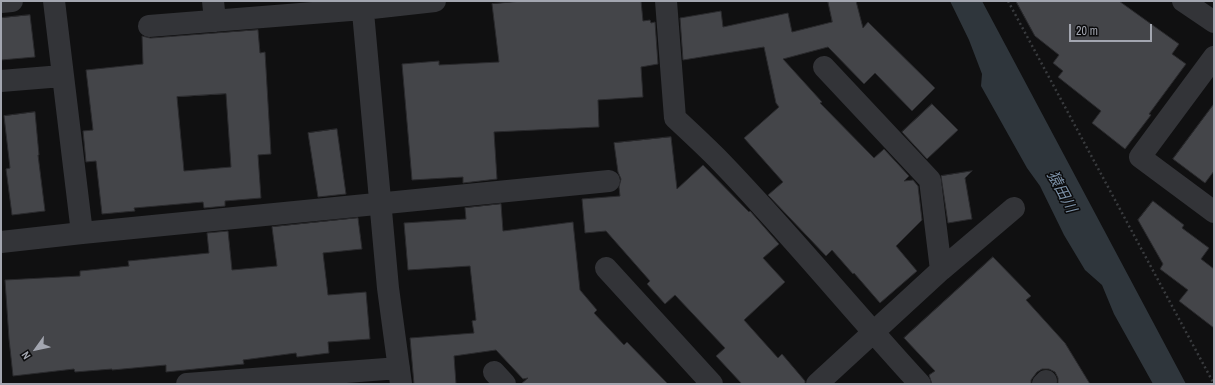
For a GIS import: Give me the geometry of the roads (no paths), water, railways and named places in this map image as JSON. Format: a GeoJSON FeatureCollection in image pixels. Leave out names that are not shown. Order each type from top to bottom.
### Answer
{"type":"FeatureCollection","features":[{"type":"Feature","properties":{"kind":"street"},"geometry":{"type":"LineString","coordinates":[[1,2],[12,1]]}},
{"type":"Feature","properties":{"kind":"street"},"geometry":{"type":"LineString","coordinates":[[54,1],[82,233]]}},
{"type":"Feature","properties":{"kind":"street"},"geometry":{"type":"LineString","coordinates":[[149,26],[214,11],[435,1]]}},
{"type":"Feature","properties":{"kind":"street"},"geometry":{"type":"LineString","coordinates":[[666,1],[675,118],[716,158],[814,264],[872,332],[920,384]]}},
{"type":"Feature","properties":{"kind":"street"},"geometry":{"type":"LineString","coordinates":[[1183,1],[1214,22]]}},
{"type":"Feature","properties":{"kind":"street"},"geometry":{"type":"LineString","coordinates":[[187,384],[400,376],[388,288],[363,5]]}},
{"type":"Feature","properties":{"kind":"street"},"geometry":{"type":"LineString","coordinates":[[1214,57],[1140,157],[1214,212]]}},
{"type":"Feature","properties":{"kind":"street"},"geometry":{"type":"LineString","coordinates":[[824,67],[930,180],[941,270]]}},
{"type":"Feature","properties":{"kind":"street"},"geometry":{"type":"LineString","coordinates":[[1,81],[62,76]]}},
{"type":"Feature","properties":{"kind":"street"},"geometry":{"type":"LineString","coordinates":[[1,242],[609,181]]}},
{"type":"Feature","properties":{"kind":"street"},"geometry":{"type":"LineString","coordinates":[[817,384],[941,270],[1014,208]]}},
{"type":"Feature","properties":{"kind":"street"},"geometry":{"type":"LineString","coordinates":[[606,268],[712,384]]}},
{"type":"Feature","properties":{"kind":"water","name":"猿田川"},"geometry":{"type":"Polygon","coordinates":[[[950,1],[982,1],[1186,384],[1153,384],[1114,314],[1102,285],[1085,270],[1064,235],[1040,186],[1027,168],[981,86],[982,74],[969,40],[950,1]]]}}]}
